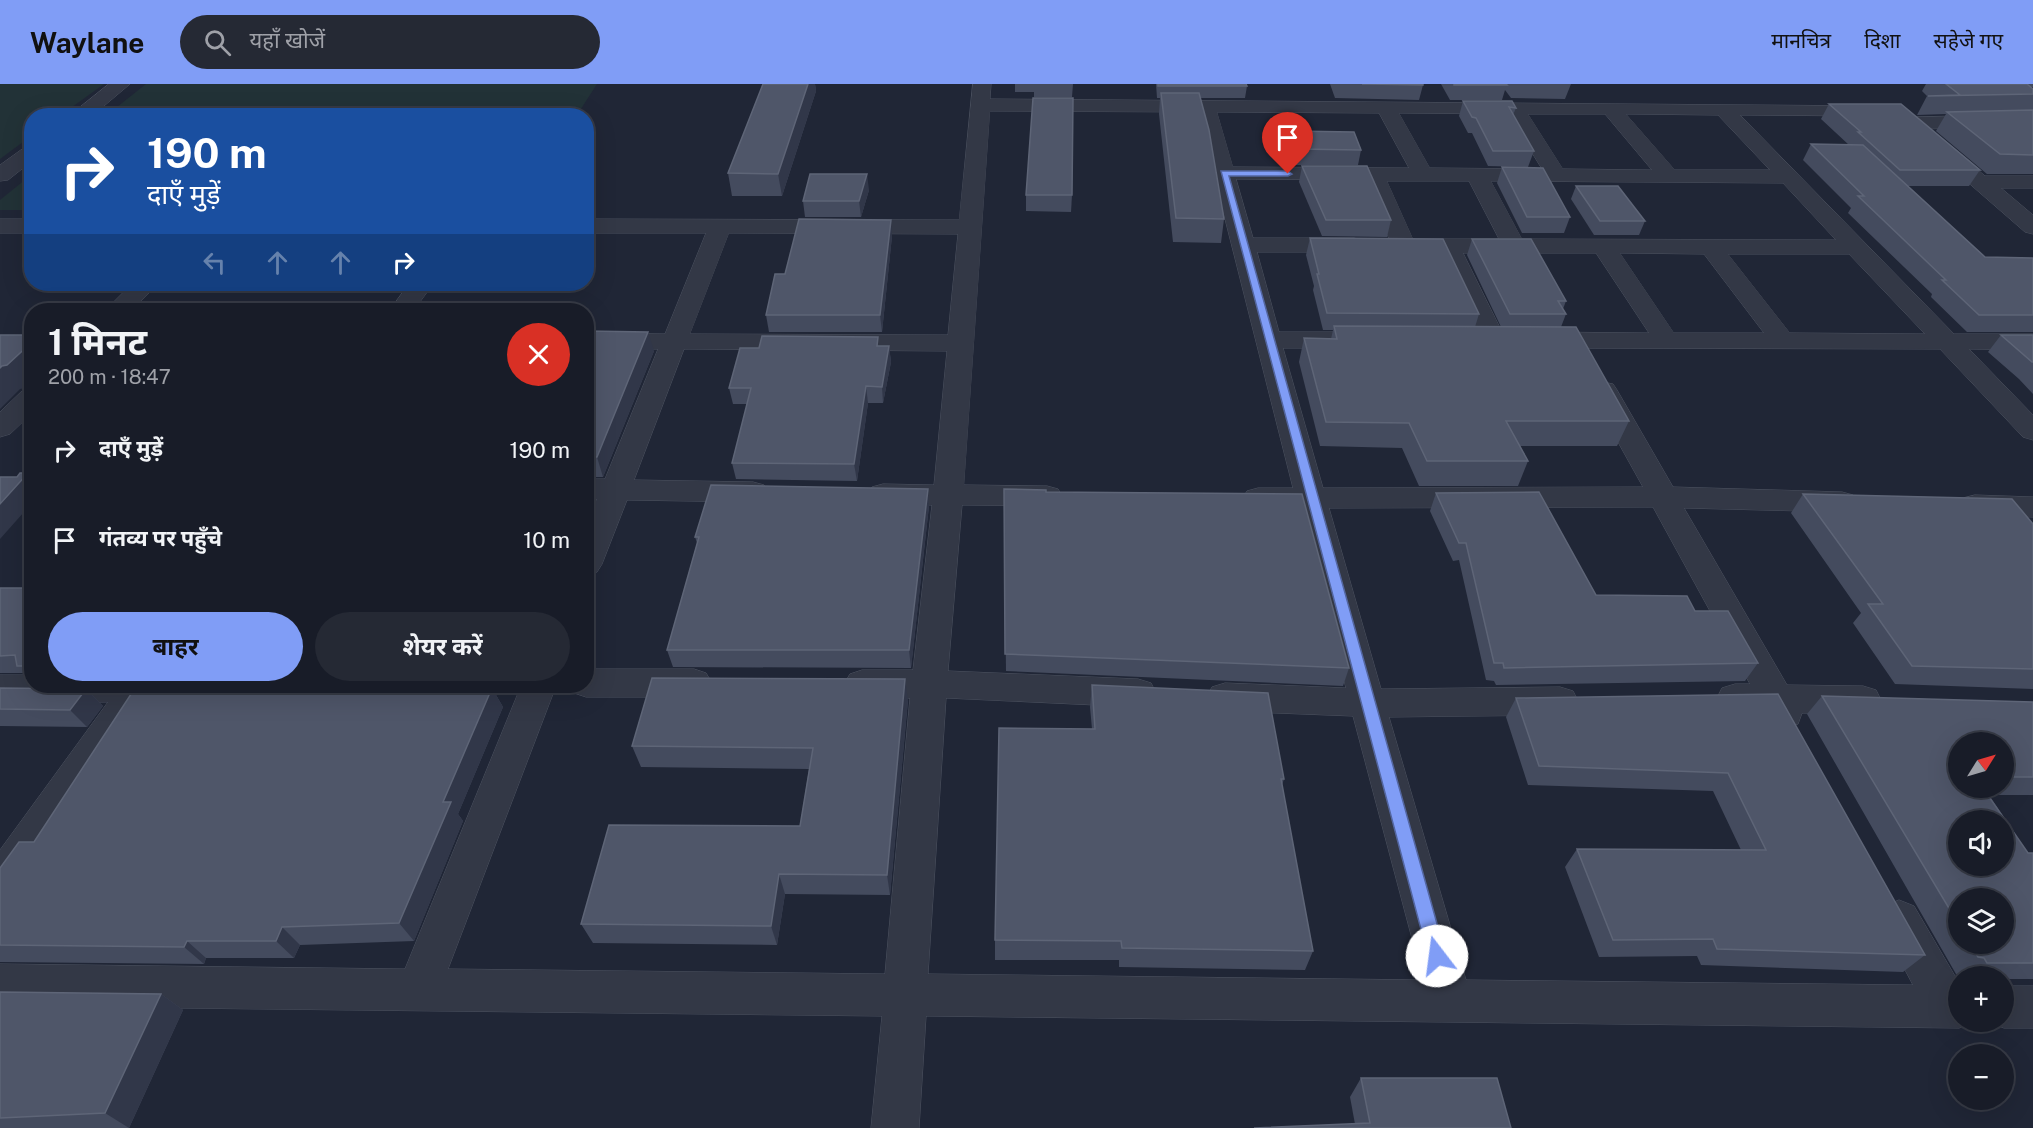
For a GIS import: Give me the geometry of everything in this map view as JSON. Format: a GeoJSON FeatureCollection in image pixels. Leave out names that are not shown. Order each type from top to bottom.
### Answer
{"type":"FeatureCollection","features":[{"type":"Feature","properties":{"kind":"street"},"geometry":{"type":"LineString","coordinates":[[90,108],[121,84]]}},
{"type":"Feature","properties":{"kind":"street"},"geometry":{"type":"LineString","coordinates":[[1249,84],[1257,106]]}},
{"type":"Feature","properties":{"kind":"street"},"geometry":{"type":"LineString","coordinates":[[895,1128],[929,684],[948,495],[981,95],[1206,107],[1724,110],[1891,108],[2033,122]]}},
{"type":"Feature","properties":{"kind":"street"},"geometry":{"type":"LineString","coordinates":[[1206,107],[1311,499],[1450,1001]]}},
{"type":"Feature","properties":{"kind":"street"},"geometry":{"type":"LineString","coordinates":[[1386,108],[1423,175]]}},
{"type":"Feature","properties":{"kind":"street"},"geometry":{"type":"LineString","coordinates":[[1514,108],[1557,176]]}},
{"type":"Feature","properties":{"kind":"street"},"geometry":{"type":"LineString","coordinates":[[1891,108],[2033,227]]}},
{"type":"Feature","properties":{"kind":"street"},"geometry":{"type":"LineString","coordinates":[[1611,109],[1669,176]]}},
{"type":"Feature","properties":{"kind":"street"},"geometry":{"type":"LineString","coordinates":[[1724,110],[2033,431]]}},
{"type":"Feature","properties":{"kind":"street"},"geometry":{"type":"LineString","coordinates":[[0,175],[24,158]]}},
{"type":"Feature","properties":{"kind":"street"},"geometry":{"type":"LineString","coordinates":[[1224,173],[1557,176],[1616,185],[1669,176],[1789,177]]}},
{"type":"Feature","properties":{"kind":"street"},"geometry":{"type":"LineString","coordinates":[[1373,174],[1386,245]]}},
{"type":"Feature","properties":{"kind":"street"},"geometry":{"type":"LineString","coordinates":[[1477,175],[1514,246]]}},
{"type":"Feature","properties":{"kind":"street"},"geometry":{"type":"LineString","coordinates":[[1980,182],[2033,182]]}},
{"type":"Feature","properties":{"kind":"street"},"geometry":{"type":"LineString","coordinates":[[0,226],[24,226]]}},
{"type":"Feature","properties":{"kind":"street"},"geometry":{"type":"LineString","coordinates":[[594,226],[970,226]]}},
{"type":"Feature","properties":{"kind":"street"},"geometry":{"type":"LineString","coordinates":[[594,544],[720,226]]}},
{"type":"Feature","properties":{"kind":"street"},"geometry":{"type":"LineString","coordinates":[[1243,245],[1603,246],[1656,238],[1711,247],[1857,247]]}},
{"type":"Feature","properties":{"kind":"street"},"geometry":{"type":"LineString","coordinates":[[1448,246],[1481,340],[1585,358],[1667,341],[2033,342]]}},
{"type":"Feature","properties":{"kind":"street"},"geometry":{"type":"LineString","coordinates":[[1603,246],[1667,341]]}},
{"type":"Feature","properties":{"kind":"street"},"geometry":{"type":"LineString","coordinates":[[1711,247],[1783,341]]}},
{"type":"Feature","properties":{"kind":"street"},"geometry":{"type":"LineString","coordinates":[[126,303],[138,291]]}},
{"type":"Feature","properties":{"kind":"street"},"geometry":{"type":"LineString","coordinates":[[1268,340],[1375,340]]}},
{"type":"Feature","properties":{"kind":"street"},"geometry":{"type":"LineString","coordinates":[[594,341],[961,343]]}},
{"type":"Feature","properties":{"kind":"street"},"geometry":{"type":"LineString","coordinates":[[1585,358],[1661,497],[1799,739]]}},
{"type":"Feature","properties":{"kind":"street"},"geometry":{"type":"LineString","coordinates":[[0,428],[24,405]]}},
{"type":"Feature","properties":{"kind":"street"},"geometry":{"type":"LineString","coordinates":[[594,489],[783,492]]}},
{"type":"Feature","properties":{"kind":"street"},"geometry":{"type":"LineString","coordinates":[[855,493],[1077,496]]}},
{"type":"Feature","properties":{"kind":"street"},"geometry":{"type":"LineString","coordinates":[[1229,498],[1661,497],[1875,503]]}},
{"type":"Feature","properties":{"kind":"street"},"geometry":{"type":"LineString","coordinates":[[1946,505],[2019,506],[2033,538]]}},
{"type":"Feature","properties":{"kind":"street"},"geometry":{"type":"LineString","coordinates":[[594,683],[727,683]]}},
{"type":"Feature","properties":{"kind":"street"},"geometry":{"type":"LineString","coordinates":[[833,684],[929,684],[1367,703],[1589,700]]}},
{"type":"Feature","properties":{"kind":"street"},"geometry":{"type":"LineString","coordinates":[[0,689],[24,689]]}},
{"type":"Feature","properties":{"kind":"street"},"geometry":{"type":"LineString","coordinates":[[0,883],[133,693]]}},
{"type":"Feature","properties":{"kind":"street"},"geometry":{"type":"LineString","coordinates":[[418,990],[535,693]]}},
{"type":"Feature","properties":{"kind":"street"},"geometry":{"type":"LineString","coordinates":[[1706,698],[1776,697],[1893,701]]}},
{"type":"Feature","properties":{"kind":"street"},"geometry":{"type":"LineString","coordinates":[[1885,893],[1948,998]]}},
{"type":"Feature","properties":{"kind":"street"},"geometry":{"type":"LineString","coordinates":[[0,985],[1948,1006]]}},
{"type":"Feature","properties":{"kind":"street"},"geometry":{"type":"LineString","coordinates":[[2014,1007],[2033,1007]]}},
{"type":"Feature","properties":{"kind":"shaded area"},"geometry":{"type":"Polygon","coordinates":[[[0,84],[104,84],[71,108],[24,108],[24,141],[0,159],[0,84]]]}},
{"type":"Feature","properties":{"kind":"shaded area"},"geometry":{"type":"Polygon","coordinates":[[[146,84],[597,84],[582,108],[116,108],[146,84]]]}},
{"type":"Feature","properties":{"kind":"shaded area"},"geometry":{"type":"Polygon","coordinates":[[[24,181],[24,210],[0,210],[0,200],[24,181]]]}},
{"type":"Feature","properties":{"kind":"building"},"geometry":{"type":"Polygon","coordinates":[[[763,84],[808,84],[778,174],[728,173],[763,84]]]}},
{"type":"Feature","properties":{"kind":"building"},"geometry":{"type":"Polygon","coordinates":[[[1158,84],[1246,84],[1247,86],[1158,86],[1158,84]]]}},
{"type":"Feature","properties":{"kind":"building"},"geometry":{"type":"Polygon","coordinates":[[[1368,84],[1423,84],[1423,85],[1368,84]]]}},
{"type":"Feature","properties":{"kind":"building"},"geometry":{"type":"Polygon","coordinates":[[[1506,84],[1507,85],[1454,85],[1506,84]]]}},
{"type":"Feature","properties":{"kind":"building"},"geometry":{"type":"Polygon","coordinates":[[[1946,84],[2027,84],[2033,89],[2033,94],[1928,96],[1960,95],[1946,84]]]}},
{"type":"Feature","properties":{"kind":"building"},"geometry":{"type":"Polygon","coordinates":[[[1161,93],[1199,93],[1209,130],[1224,219],[1176,218],[1161,93]]]}},
{"type":"Feature","properties":{"kind":"building"},"geometry":{"type":"Polygon","coordinates":[[[1033,98],[1073,98],[1072,195],[1026,195],[1033,98]]]}},
{"type":"Feature","properties":{"kind":"building"},"geometry":{"type":"Polygon","coordinates":[[[1463,101],[1512,101],[1516,108],[1509,107],[1534,151],[1493,151],[1476,118],[1472,117],[1463,101]]]}},
{"type":"Feature","properties":{"kind":"building"},"geometry":{"type":"Polygon","coordinates":[[[1829,104],[1901,104],[1980,170],[1900,170],[1829,104]]]}},
{"type":"Feature","properties":{"kind":"building"},"geometry":{"type":"Polygon","coordinates":[[[2033,110],[2033,155],[2000,154],[1947,112],[2033,110]]]}},
{"type":"Feature","properties":{"kind":"building"},"geometry":{"type":"Polygon","coordinates":[[[1291,131],[1354,132],[1361,150],[1297,149],[1291,131]]]}},
{"type":"Feature","properties":{"kind":"building"},"geometry":{"type":"Polygon","coordinates":[[[1811,144],[1863,145],[1985,257],[2033,258],[2033,315],[1979,315],[1942,280],[1946,280],[1858,196],[1864,196],[1811,144]]]}},
{"type":"Feature","properties":{"kind":"building"},"geometry":{"type":"Polygon","coordinates":[[[1302,166],[1367,166],[1391,220],[1326,220],[1302,166]]]}},
{"type":"Feature","properties":{"kind":"building"},"geometry":{"type":"Polygon","coordinates":[[[1502,167],[1543,168],[1570,217],[1527,217],[1502,167]]]}},
{"type":"Feature","properties":{"kind":"building"},"geometry":{"type":"Polygon","coordinates":[[[810,174],[867,174],[859,201],[803,201],[810,174]]]}},
{"type":"Feature","properties":{"kind":"building"},"geometry":{"type":"Polygon","coordinates":[[[1576,186],[1618,186],[1645,221],[1600,221],[1576,186]]]}},
{"type":"Feature","properties":{"kind":"building"},"geometry":{"type":"Polygon","coordinates":[[[799,219],[891,220],[880,315],[766,315],[775,274],[785,274],[799,219]]]}},
{"type":"Feature","properties":{"kind":"building"},"geometry":{"type":"Polygon","coordinates":[[[1310,238],[1443,239],[1479,314],[1327,313],[1310,238]]]}},
{"type":"Feature","properties":{"kind":"building"},"geometry":{"type":"Polygon","coordinates":[[[1472,239],[1531,239],[1566,301],[1558,301],[1566,314],[1510,314],[1472,239]]]}},
{"type":"Feature","properties":{"kind":"building"},"geometry":{"type":"Polygon","coordinates":[[[1334,326],[1576,327],[1629,421],[1506,421],[1528,461],[1427,461],[1409,423],[1326,422],[1304,338],[1337,339],[1334,326]]]}},
{"type":"Feature","properties":{"kind":"building"},"geometry":{"type":"Polygon","coordinates":[[[594,331],[648,332],[597,457],[594,457],[594,331]]]}},
{"type":"Feature","properties":{"kind":"building"},"geometry":{"type":"Polygon","coordinates":[[[0,335],[24,335],[24,349],[7,365],[0,368],[0,335]]]}},
{"type":"Feature","properties":{"kind":"building"},"geometry":{"type":"Polygon","coordinates":[[[2001,335],[2033,335],[2033,362],[2032,362],[2001,335]]]}},
{"type":"Feature","properties":{"kind":"building"},"geometry":{"type":"Polygon","coordinates":[[[762,336],[878,337],[877,346],[889,346],[882,387],[866,386],[854,464],[732,463],[751,388],[729,388],[740,348],[759,348],[762,336]]]}},
{"type":"Feature","properties":{"kind":"building"},"geometry":{"type":"Polygon","coordinates":[[[20,473],[24,473],[24,477],[0,504],[0,477],[17,477],[20,473]]]}},
{"type":"Feature","properties":{"kind":"building"},"geometry":{"type":"Polygon","coordinates":[[[711,485],[928,489],[909,650],[667,650],[699,537],[695,537],[711,485]]]}},
{"type":"Feature","properties":{"kind":"building"},"geometry":{"type":"Polygon","coordinates":[[[1004,489],[1046,490],[1046,492],[1302,494],[1349,668],[1005,654],[1004,489]]]}},
{"type":"Feature","properties":{"kind":"building"},"geometry":{"type":"Polygon","coordinates":[[[1539,492],[1596,595],[1687,596],[1695,611],[1728,611],[1758,663],[1504,668],[1503,663],[1494,663],[1466,543],[1459,543],[1436,493],[1539,492]]]}},
{"type":"Feature","properties":{"kind":"building"},"geometry":{"type":"Polygon","coordinates":[[[1803,494],[2012,499],[2033,524],[2033,669],[1912,666],[1868,604],[1883,604],[1803,494]]]}},
{"type":"Feature","properties":{"kind":"building"},"geometry":{"type":"Polygon","coordinates":[[[0,588],[24,588],[24,666],[17,666],[15,655],[0,656],[0,588]]]}},
{"type":"Feature","properties":{"kind":"building"},"geometry":{"type":"Polygon","coordinates":[[[652,678],[905,679],[887,875],[779,874],[771,926],[581,924],[609,825],[800,826],[813,748],[632,746],[652,678]]]}},
{"type":"Feature","properties":{"kind":"building"},"geometry":{"type":"Polygon","coordinates":[[[1092,685],[1268,693],[1284,779],[1281,779],[1313,951],[1122,948],[1121,941],[995,940],[999,728],[1095,729],[1092,685]]]}},
{"type":"Feature","properties":{"kind":"building"},"geometry":{"type":"Polygon","coordinates":[[[0,688],[24,688],[24,693],[83,693],[70,710],[0,709],[0,688]]]}},
{"type":"Feature","properties":{"kind":"building"},"geometry":{"type":"Polygon","coordinates":[[[132,693],[490,693],[443,802],[451,802],[399,923],[282,927],[276,941],[187,941],[184,947],[0,945],[0,868],[19,842],[34,842],[132,693]]]}},
{"type":"Feature","properties":{"kind":"building"},"geometry":{"type":"Polygon","coordinates":[[[1778,694],[1925,955],[1717,949],[1713,939],[1613,940],[1577,849],[1766,850],[1728,773],[1539,766],[1516,698],[1778,694]]]}},
{"type":"Feature","properties":{"kind":"building"},"geometry":{"type":"Polygon","coordinates":[[[1822,696],[2033,702],[2033,777],[2014,777],[2014,732],[1948,732],[1948,798],[1990,798],[1998,810],[1948,810],[1948,876],[2014,876],[2014,833],[2028,853],[2033,853],[2033,963],[1987,963],[1984,958],[1978,957],[1976,954],[2014,954],[2014,888],[1948,888],[1948,907],[1822,696]]]}},
{"type":"Feature","properties":{"kind":"building"},"geometry":{"type":"Polygon","coordinates":[[[0,992],[161,994],[105,1113],[0,1118],[0,992]]]}},
{"type":"Feature","properties":{"kind":"building"},"geometry":{"type":"Polygon","coordinates":[[[1361,1078],[1497,1078],[1511,1128],[1254,1128],[1370,1123],[1361,1078]]]}},
{"type":"Feature","properties":{"kind":"route"},"geometry":{"type":"LineString","coordinates":[[1288,174],[1224,173],[1437,956]]}}]}
